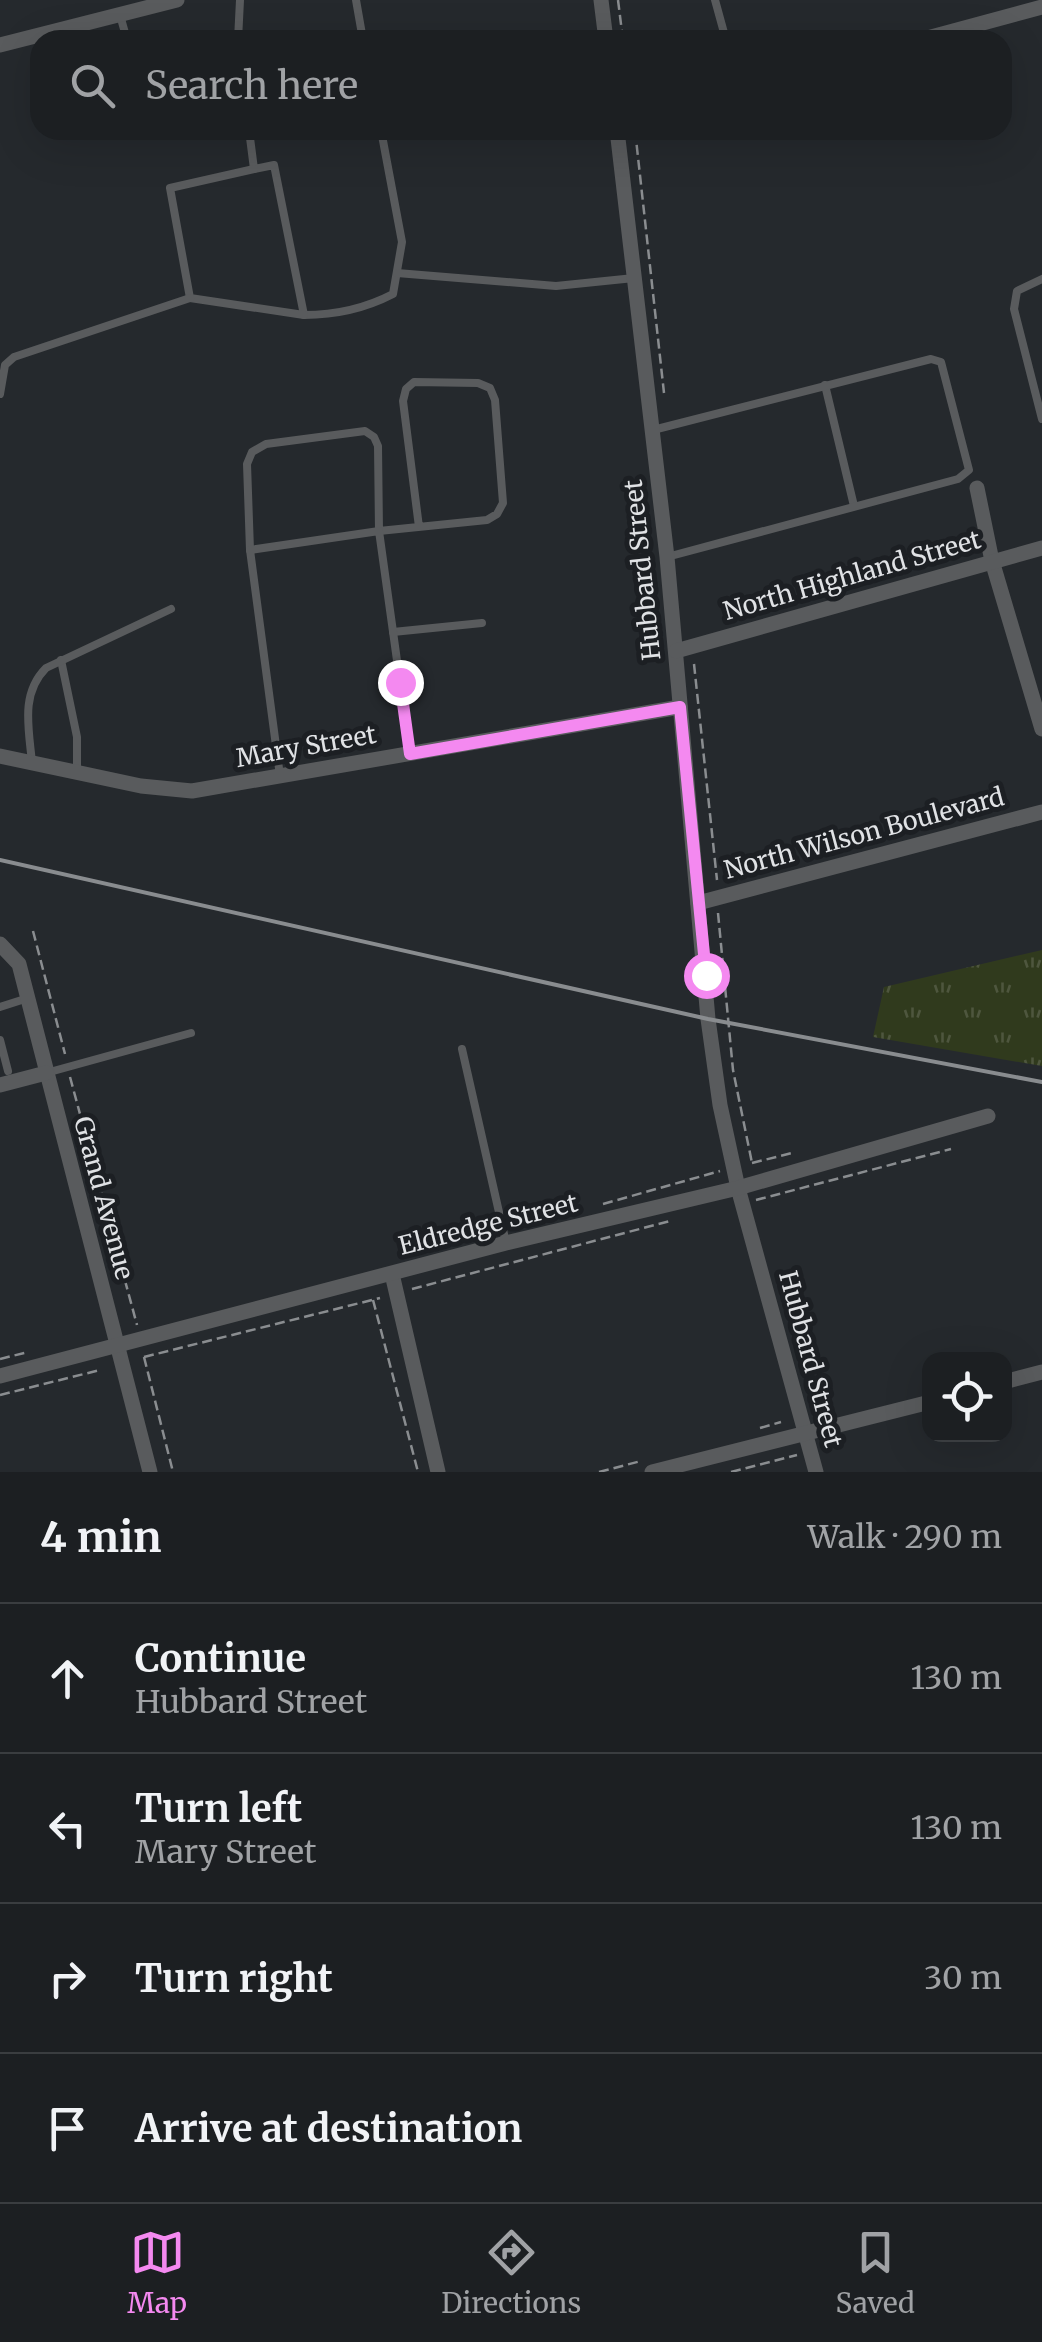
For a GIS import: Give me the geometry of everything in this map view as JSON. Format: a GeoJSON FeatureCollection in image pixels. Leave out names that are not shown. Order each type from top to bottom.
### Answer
{"type":"FeatureCollection","features":[{"type":"Feature","properties":{"kind":"street"},"geometry":{"type":"LineString","coordinates":[[60,30],[178,0]]}},
{"type":"Feature","properties":{"kind":"street"},"geometry":{"type":"LineString","coordinates":[[600,0],[604,30]]}},
{"type":"Feature","properties":{"kind":"street"},"geometry":{"type":"LineString","coordinates":[[957,30],[1042,7]]}},
{"type":"Feature","properties":{"kind":"street"},"geometry":{"type":"LineString","coordinates":[[0,45],[30,38]]}},
{"type":"Feature","properties":{"kind":"street","name":"Hubbard Street"},"geometry":{"type":"LineString","coordinates":[[618,140],[667,557],[720,1105],[740,1195],[816,1472]]}},
{"type":"Feature","properties":{"kind":"street"},"geometry":{"type":"LineString","coordinates":[[977,488],[992,561],[1042,729]]}},
{"type":"Feature","properties":{"kind":"street","name":"North Highland Street"},"geometry":{"type":"LineString","coordinates":[[676,651],[1042,548]]}},
{"type":"Feature","properties":{"kind":"street","name":"Mary Street"},"geometry":{"type":"LineString","coordinates":[[0,756],[141,786],[192,790],[680,707]]}},
{"type":"Feature","properties":{"kind":"street","name":"North Wilson Boulevard"},"geometry":{"type":"LineString","coordinates":[[698,903],[1042,812]]}},
{"type":"Feature","properties":{"kind":"street","name":"Grand Avenue"},"geometry":{"type":"LineString","coordinates":[[0,944],[19,964],[150,1472]]}},
{"type":"Feature","properties":{"kind":"street"},"geometry":{"type":"LineString","coordinates":[[4,1078],[46,1072]]}},
{"type":"Feature","properties":{"kind":"street","name":"Eldredge Street"},"geometry":{"type":"LineString","coordinates":[[0,1376],[506,1244],[740,1195],[988,1116]]}},
{"type":"Feature","properties":{"kind":"street"},"geometry":{"type":"LineString","coordinates":[[392,1274],[438,1472]]}},
{"type":"Feature","properties":{"kind":"street"},"geometry":{"type":"LineString","coordinates":[[1012,1380],[1042,1372]]}},
{"type":"Feature","properties":{"kind":"street"},"geometry":{"type":"LineString","coordinates":[[654,1465],[806,1434],[922,1404]]}},
{"type":"Feature","properties":{"kind":"lane"},"geometry":{"type":"LineString","coordinates":[[238,30],[240,0]]}},
{"type":"Feature","properties":{"kind":"lane"},"geometry":{"type":"LineString","coordinates":[[356,0],[362,30]]}},
{"type":"Feature","properties":{"kind":"lane"},"geometry":{"type":"LineString","coordinates":[[715,0],[723,30]]}},
{"type":"Feature","properties":{"kind":"lane"},"geometry":{"type":"LineString","coordinates":[[120,15],[124,30]]}},
{"type":"Feature","properties":{"kind":"lane"},"geometry":{"type":"LineString","coordinates":[[250,140],[254,169]]}},
{"type":"Feature","properties":{"kind":"lane"},"geometry":{"type":"LineString","coordinates":[[0,394],[5,365],[14,357],[190,298],[304,315],[370,306],[393,294],[402,242],[382,140]]}},
{"type":"Feature","properties":{"kind":"lane"},"geometry":{"type":"LineString","coordinates":[[190,298],[170,188],[274,165],[304,315]]}},
{"type":"Feature","properties":{"kind":"lane"},"geometry":{"type":"LineString","coordinates":[[397,273],[556,286],[634,278]]}},
{"type":"Feature","properties":{"kind":"lane"},"geometry":{"type":"LineString","coordinates":[[1042,280],[1017,291],[1014,309],[1042,420]]}},
{"type":"Feature","properties":{"kind":"lane"},"geometry":{"type":"LineString","coordinates":[[653,430],[930,359],[941,362],[968,470],[958,478],[667,557]]}},
{"type":"Feature","properties":{"kind":"lane"},"geometry":{"type":"LineString","coordinates":[[250,550],[487,520],[498,514],[504,503],[495,400],[490,388],[478,382],[414,382],[406,388],[403,401],[420,527]]}},
{"type":"Feature","properties":{"kind":"lane"},"geometry":{"type":"LineString","coordinates":[[825,386],[854,506]]}},
{"type":"Feature","properties":{"kind":"lane"},"geometry":{"type":"LineString","coordinates":[[280,776],[250,550],[247,464],[252,452],[266,444],[365,431],[374,437],[378,446],[379,531],[410,754]]}},
{"type":"Feature","properties":{"kind":"lane"},"geometry":{"type":"LineString","coordinates":[[32,763],[28,700],[32,682],[46,668],[171,610]]}},
{"type":"Feature","properties":{"kind":"lane"},"geometry":{"type":"LineString","coordinates":[[393,632],[482,622]]}},
{"type":"Feature","properties":{"kind":"lane"},"geometry":{"type":"LineString","coordinates":[[62,660],[77,736],[77,773]]}},
{"type":"Feature","properties":{"kind":"lane"},"geometry":{"type":"LineString","coordinates":[[0,1007],[28,998]]}},
{"type":"Feature","properties":{"kind":"lane"},"geometry":{"type":"LineString","coordinates":[[46,1072],[192,1033]]}},
{"type":"Feature","properties":{"kind":"lane"},"geometry":{"type":"LineString","coordinates":[[0,1040],[4,1078]]}},
{"type":"Feature","properties":{"kind":"lane"},"geometry":{"type":"LineString","coordinates":[[462,1049],[506,1244]]}},
{"type":"Feature","properties":{"kind":"path"},"geometry":{"type":"LineString","coordinates":[[618,0],[622,30]]}},
{"type":"Feature","properties":{"kind":"path"},"geometry":{"type":"LineString","coordinates":[[33,931],[140,1338]]}},
{"type":"Feature","properties":{"kind":"path"},"geometry":{"type":"LineString","coordinates":[[740,1195],[951,1150]]}},
{"type":"Feature","properties":{"kind":"path"},"geometry":{"type":"LineString","coordinates":[[173,1472],[144,1357],[672,1220]]}},
{"type":"Feature","properties":{"kind":"path"},"geometry":{"type":"LineString","coordinates":[[373,1300],[418,1472]]}},
{"type":"Feature","properties":{"kind":"path"},"geometry":{"type":"LineString","coordinates":[[0,1396],[100,1370]]}},
{"type":"Feature","properties":{"kind":"path"},"geometry":{"type":"LineString","coordinates":[[731,1472],[810,1452]]}},
{"type":"Feature","properties":{"kind":"path"},"geometry":{"type":"LineString","coordinates":[[599,1472],[654,1465]]}},
{"type":"Feature","properties":{"kind":"green space"},"geometry":{"type":"Polygon","coordinates":[[[1042,950],[1042,1066],[873,1037],[884,987],[1042,950]]]}},
{"type":"Feature","properties":{"kind":"railway"},"geometry":{"type":"LineString","coordinates":[[0,860],[708,1019],[1042,1082]]}},
{"type":"Feature","properties":{"kind":"route"},"geometry":{"type":"LineString","coordinates":[[400,682],[410,754],[680,707],[706,975]]}}]}
